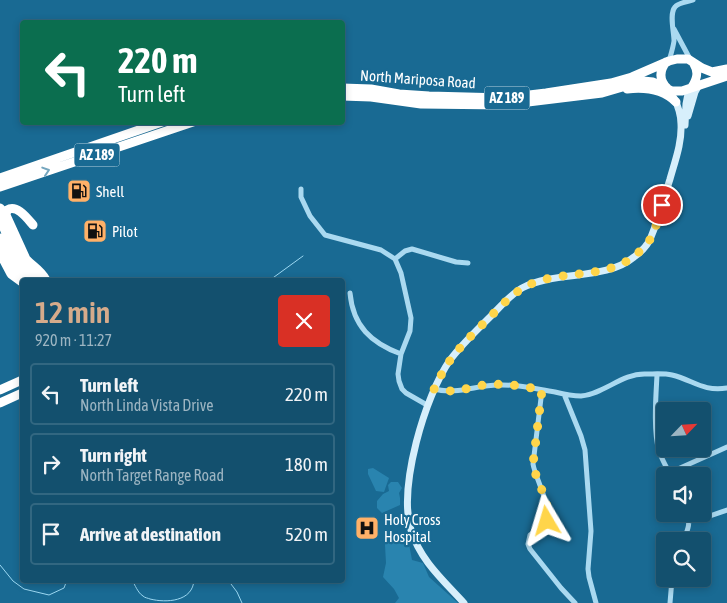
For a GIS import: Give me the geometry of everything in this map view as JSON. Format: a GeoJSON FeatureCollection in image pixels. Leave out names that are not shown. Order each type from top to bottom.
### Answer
{"type":"FeatureCollection","features":[{"type":"Feature","properties":{"kind":"highway","name":"North Mariposa Road"},"geometry":{"type":"LineString","coordinates":[[345,88],[371,89],[399,94],[429,96],[504,98],[610,83],[632,77],[668,61],[683,58],[712,72],[727,69]]}},
{"type":"Feature","properties":{"kind":"highway"},"geometry":{"type":"LineString","coordinates":[[668,61],[663,66],[661,75],[662,82],[668,89]]}},
{"type":"Feature","properties":{"kind":"highway"},"geometry":{"type":"LineString","coordinates":[[692,63],[697,76],[693,87]]}},
{"type":"Feature","properties":{"kind":"highway","name":"North Mariposa Road"},"geometry":{"type":"LineString","coordinates":[[345,96],[372,97],[421,104],[504,106],[602,93],[643,81],[653,82],[668,89],[682,92],[727,76]]}},
{"type":"Feature","properties":{"kind":"highway"},"geometry":{"type":"LineString","coordinates":[[602,93],[645,89],[669,96],[676,102]]}},
{"type":"Feature","properties":{"kind":"highway","name":"AZ 189"},"geometry":{"type":"LineString","coordinates":[[6,185],[155,125]]}},
{"type":"Feature","properties":{"kind":"highway","name":"AZ 189"},"geometry":{"type":"LineString","coordinates":[[6,185],[184,125]]}},
{"type":"Feature","properties":{"kind":"highway","name":"AZ 189"},"geometry":{"type":"LineString","coordinates":[[0,178],[6,185]]}},
{"type":"Feature","properties":{"kind":"highway"},"geometry":{"type":"LineString","coordinates":[[1,213],[9,208],[13,208],[25,216],[33,226]]}},
{"type":"Feature","properties":{"kind":"highway"},"geometry":{"type":"LineString","coordinates":[[1,213],[22,259],[37,272],[39,278]]}},
{"type":"Feature","properties":{"kind":"highway"},"geometry":{"type":"LineString","coordinates":[[1,213],[29,263],[38,269],[45,278]]}},
{"type":"Feature","properties":{"kind":"highway"},"geometry":{"type":"LineString","coordinates":[[0,229],[19,268],[36,278]]}},
{"type":"Feature","properties":{"kind":"highway"},"geometry":{"type":"LineString","coordinates":[[0,238],[17,270],[28,278]]}},
{"type":"Feature","properties":{"kind":"highway"},"geometry":{"type":"LineString","coordinates":[[0,246],[8,264],[21,278]]}},
{"type":"Feature","properties":{"kind":"highway"},"geometry":{"type":"LineString","coordinates":[[0,252],[11,274],[20,279]]}},
{"type":"Feature","properties":{"kind":"highway"},"geometry":{"type":"LineString","coordinates":[[0,390],[20,381]]}},
{"type":"Feature","properties":{"kind":"highway"},"geometry":{"type":"LineString","coordinates":[[0,403],[20,393]]}},
{"type":"Feature","properties":{"kind":"street"},"geometry":{"type":"LineString","coordinates":[[668,61],[673,46],[674,26],[672,15],[674,8],[679,4],[693,0]]}},
{"type":"Feature","properties":{"kind":"street"},"geometry":{"type":"LineString","coordinates":[[674,26],[692,63]]}},
{"type":"Feature","properties":{"kind":"street"},"geometry":{"type":"LineString","coordinates":[[464,603],[438,576],[426,560],[416,544],[409,521],[407,486],[416,443],[434,389],[447,365],[464,343],[520,289],[533,283],[609,269],[623,264],[644,248],[651,238],[662,205],[695,92],[693,87]]}},
{"type":"Feature","properties":{"kind":"street"},"geometry":{"type":"LineString","coordinates":[[668,89],[676,102],[680,115],[679,144]]}},
{"type":"Feature","properties":{"kind":"street"},"geometry":{"type":"LineString","coordinates":[[301,189],[301,197],[310,216],[325,235],[381,250],[395,259],[401,272],[411,318],[410,331],[401,354],[398,374],[400,386],[409,395],[428,406]]}},
{"type":"Feature","properties":{"kind":"street"},"geometry":{"type":"LineString","coordinates":[[395,259],[400,254],[412,249],[456,262],[468,263]]}},
{"type":"Feature","properties":{"kind":"street"},"geometry":{"type":"LineString","coordinates":[[350,293],[351,304],[360,324],[369,336],[379,345],[401,354]]}},
{"type":"Feature","properties":{"kind":"street"},"geometry":{"type":"LineString","coordinates":[[434,389],[451,392],[498,384],[580,396],[595,392],[632,376],[645,374],[666,374],[707,388],[727,388]]}},
{"type":"Feature","properties":{"kind":"street"},"geometry":{"type":"LineString","coordinates":[[657,375],[657,443],[666,467]]}},
{"type":"Feature","properties":{"kind":"street"},"geometry":{"type":"LineString","coordinates":[[542,390],[533,464],[534,472],[549,511],[547,521],[530,535],[528,544],[561,588],[575,603]]}},
{"type":"Feature","properties":{"kind":"street"},"geometry":{"type":"LineString","coordinates":[[564,394],[585,450],[591,531],[588,577],[596,603]]}},
{"type":"Feature","properties":{"kind":"street"},"geometry":{"type":"LineString","coordinates":[[686,467],[727,447]]}},
{"type":"Feature","properties":{"kind":"street"},"geometry":{"type":"LineString","coordinates":[[711,516],[727,510]]}},
{"type":"Feature","properties":{"kind":"street"},"geometry":{"type":"LineString","coordinates":[[670,603],[671,587]]}},
{"type":"Feature","properties":{"kind":"shaded area"},"geometry":{"type":"Polygon","coordinates":[[[373,468],[389,478],[384,492],[376,491],[368,474],[368,469],[373,468]]]}},
{"type":"Feature","properties":{"kind":"shaded area"},"geometry":{"type":"Polygon","coordinates":[[[391,482],[398,482],[402,488],[399,493],[400,505],[382,513],[377,508],[377,501],[383,494],[389,491],[388,485],[391,482]]]}},
{"type":"Feature","properties":{"kind":"shaded area"},"geometry":{"type":"Polygon","coordinates":[[[401,534],[409,544],[412,560],[423,563],[429,577],[458,603],[395,603],[399,598],[383,577],[386,563],[385,545],[387,536],[401,534]]]}},
{"type":"Feature","properties":{"kind":"waterway"},"geometry":{"type":"LineString","coordinates":[[273,278],[303,256]]}},
{"type":"Feature","properties":{"kind":"waterway"},"geometry":{"type":"LineString","coordinates":[[0,565],[13,581],[24,589],[49,595],[64,588],[66,583]]}},
{"type":"Feature","properties":{"kind":"waterway"},"geometry":{"type":"LineString","coordinates":[[134,583],[144,597],[163,601],[184,597],[189,593],[193,583]]}},
{"type":"Feature","properties":{"kind":"waterway"},"geometry":{"type":"LineString","coordinates":[[230,583],[242,603]]}},
{"type":"Feature","properties":{"kind":"place","name":"Shell"},"geometry":{"type":"Point","coordinates":[79,191]}},
{"type":"Feature","properties":{"kind":"place","name":"Pilot"},"geometry":{"type":"Point","coordinates":[95,231]}},
{"type":"Feature","properties":{"kind":"place","name":"Holy Cross Hospital"},"geometry":{"type":"Point","coordinates":[367,528]}},
{"type":"Feature","properties":{"kind":"route"},"geometry":{"type":"LineString","coordinates":[[547,521],[549,511],[534,472],[533,464],[542,390],[498,384],[451,392],[434,389],[450,360],[464,343],[520,289],[533,283],[609,269],[623,264],[644,248],[651,238],[662,205]]}}]}
